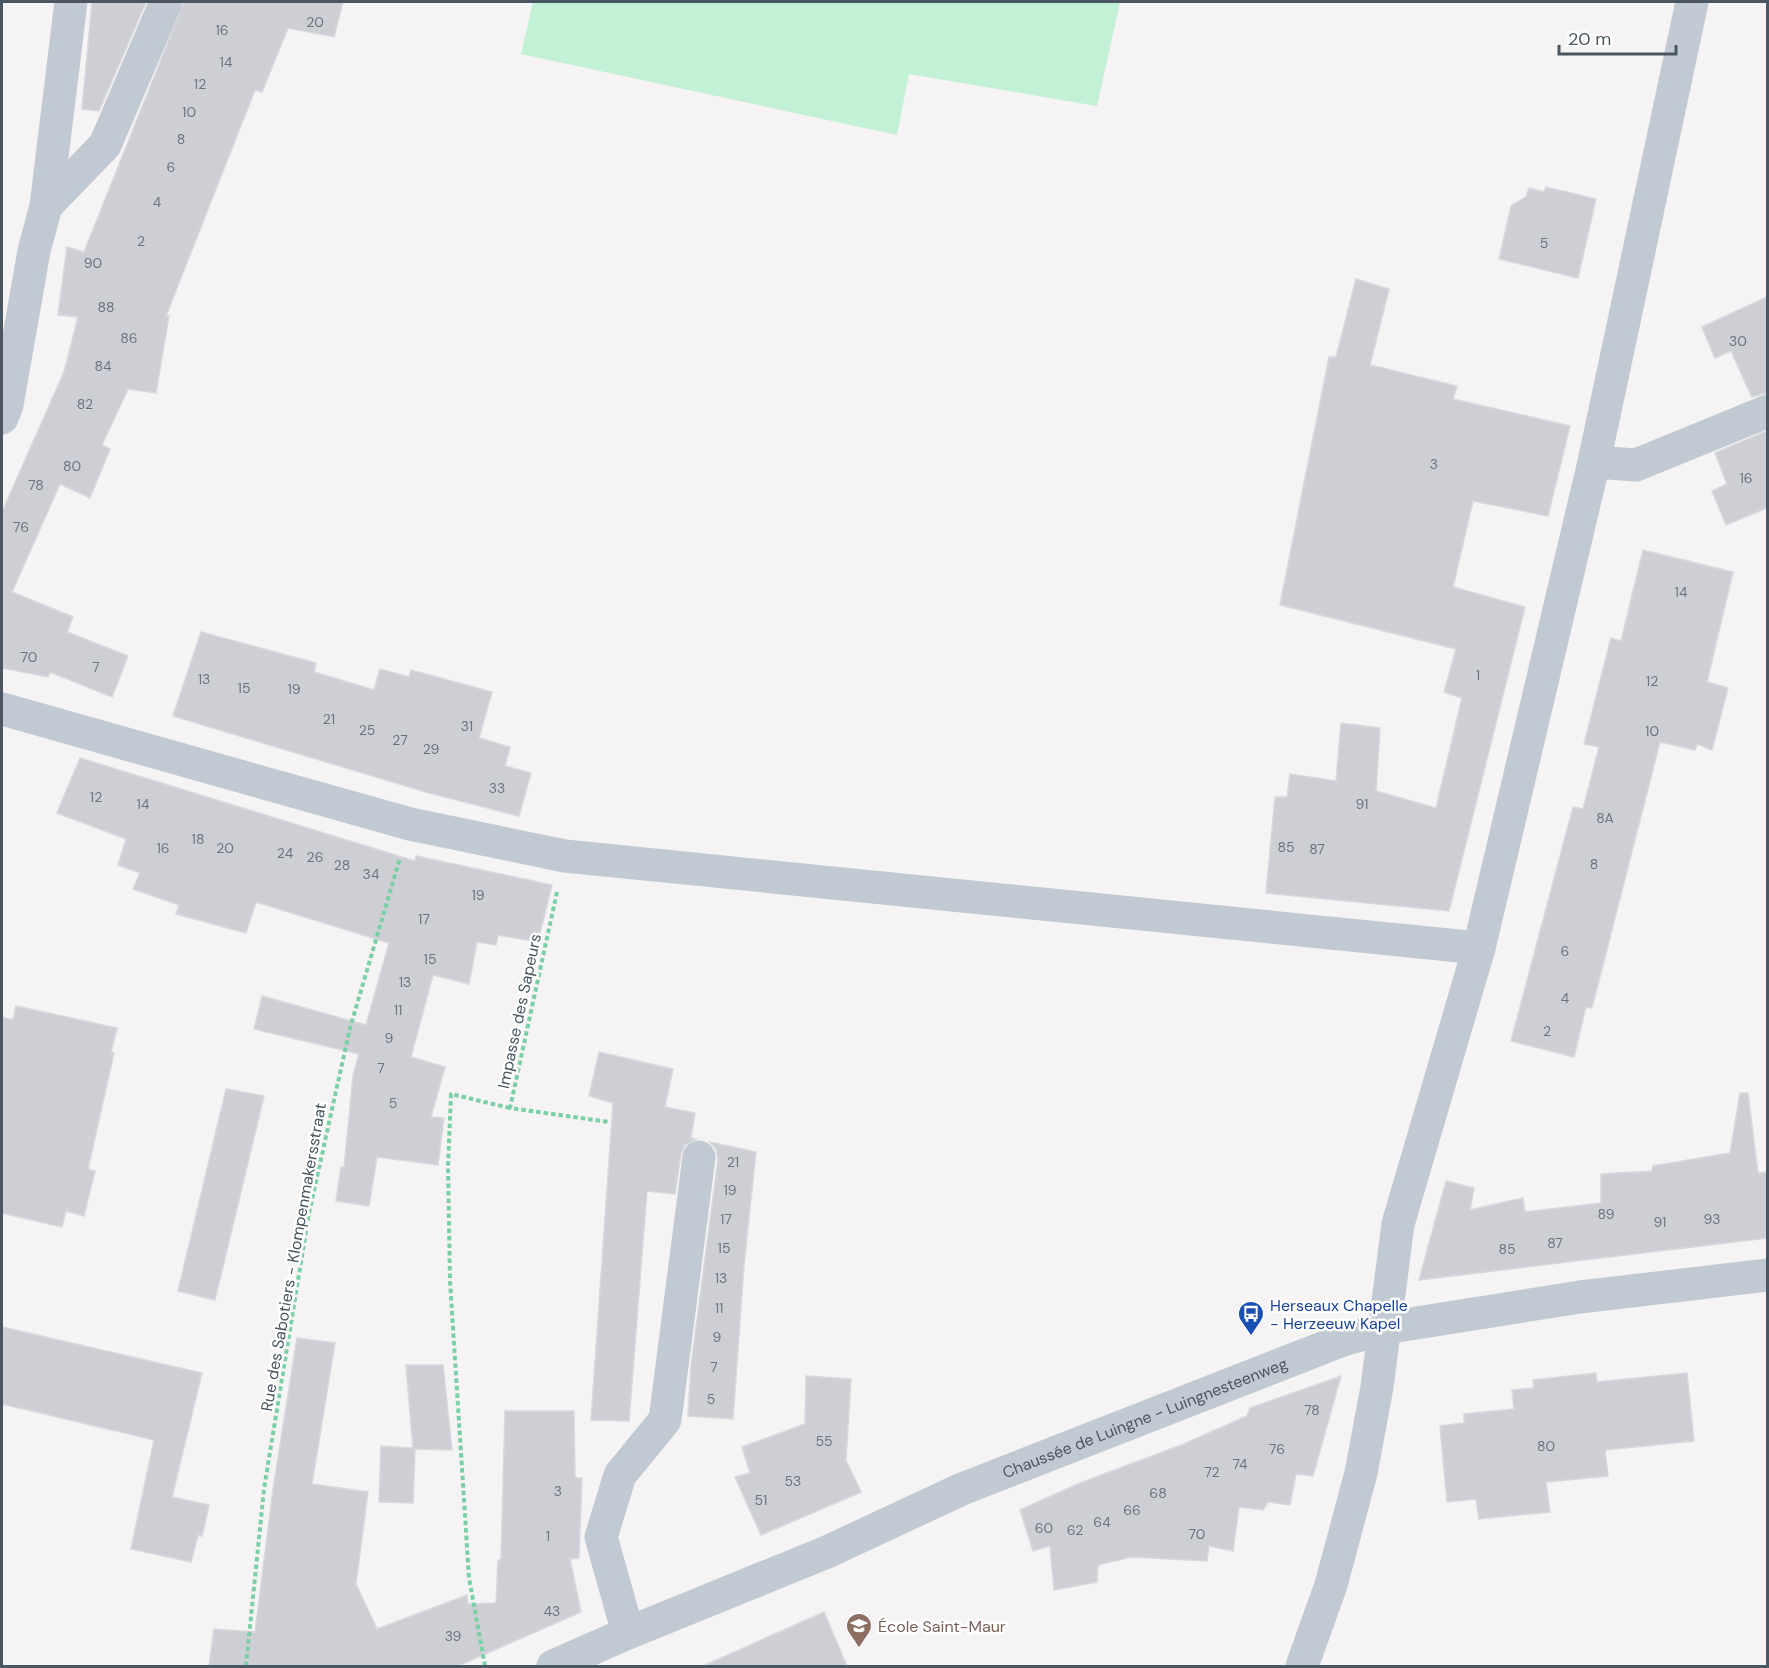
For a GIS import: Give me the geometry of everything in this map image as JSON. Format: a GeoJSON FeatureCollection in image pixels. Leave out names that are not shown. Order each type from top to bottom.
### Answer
{"type":"FeatureCollection","features":[{"type":"Feature","properties":{"kind":"street"},"geometry":{"type":"LineString","coordinates":[[2,418],[7,405],[34,251],[46,206],[71,2]]}},
{"type":"Feature","properties":{"kind":"street"},"geometry":{"type":"LineString","coordinates":[[46,206],[105,145],[166,2]]}},
{"type":"Feature","properties":{"kind":"street"},"geometry":{"type":"LineString","coordinates":[[1302,1666],[1330,1585],[1359,1484],[1385,1328],[1398,1224],[1479,948],[1594,462],[1692,2]]}},
{"type":"Feature","properties":{"kind":"street"},"geometry":{"type":"LineString","coordinates":[[1594,462],[1636,465],[1767,411]]}},
{"type":"Feature","properties":{"kind":"street"},"geometry":{"type":"LineString","coordinates":[[2,709],[410,824],[565,856],[1479,948]]}},
{"type":"Feature","properties":{"kind":"street"},"geometry":{"type":"LineString","coordinates":[[628,1633],[601,1537],[620,1475],[665,1420],[699,1157]]}},
{"type":"Feature","properties":{"kind":"street","name":"Chaussée de Luingne - Luingnesteenweg"},"geometry":{"type":"LineString","coordinates":[[554,1666],[628,1633],[827,1552],[962,1489],[1313,1350],[1385,1328],[1607,1293],[1767,1275]]}},
{"type":"Feature","properties":{"kind":"path","name":"Rue des Sabotiers - Klompenmakersstraat"},"geometry":{"type":"LineString","coordinates":[[246,1666],[264,1489],[309,1213],[350,1028],[410,824]]}},
{"type":"Feature","properties":{"kind":"path","name":"Impasse des Sapeurs"},"geometry":{"type":"LineString","coordinates":[[565,856],[510,1108],[609,1122]]}},
{"type":"Feature","properties":{"kind":"path"},"geometry":{"type":"LineString","coordinates":[[485,1666],[469,1578],[450,1281],[448,1167],[451,1094],[510,1108]]}},
{"type":"Feature","properties":{"kind":"green space"},"geometry":{"type":"Polygon","coordinates":[[[533,2],[1120,2],[1097,106],[909,74],[897,135],[521,54],[533,2]]]}},
{"type":"Feature","properties":{"kind":"building"},"geometry":{"type":"Polygon","coordinates":[[[92,2],[146,2],[99,111],[82,109],[92,2]]]}},
{"type":"Feature","properties":{"kind":"building"},"geometry":{"type":"Polygon","coordinates":[[[184,2],[343,2],[334,37],[288,28],[262,92],[255,90],[166,316],[169,316],[156,393],[128,389],[102,445],[110,449],[90,498],[60,484],[12,592],[73,617],[67,632],[128,656],[112,697],[50,672],[48,677],[2,668],[2,512],[64,372],[78,317],[58,315],[67,247],[84,252],[184,2]]]}},
{"type":"Feature","properties":{"kind":"building"},"geometry":{"type":"Polygon","coordinates":[[[1546,187],[1596,199],[1578,278],[1499,259],[1511,206],[1526,197],[1529,188],[1544,192],[1546,187]]]}},
{"type":"Feature","properties":{"kind":"building"},"geometry":{"type":"Polygon","coordinates":[[[1356,279],[1389,289],[1370,365],[1457,386],[1453,399],[1570,426],[1548,516],[1473,501],[1453,587],[1525,607],[1449,911],[1266,893],[1275,797],[1287,797],[1290,774],[1336,781],[1341,723],[1380,728],[1376,791],[1436,808],[1462,698],[1444,692],[1456,649],[1280,605],[1329,357],[1336,357],[1356,279]]]}},
{"type":"Feature","properties":{"kind":"building"},"geometry":{"type":"Polygon","coordinates":[[[1767,297],[1767,393],[1752,397],[1731,351],[1715,358],[1702,327],[1767,297]]]}},
{"type":"Feature","properties":{"kind":"building"},"geometry":{"type":"Polygon","coordinates":[[[1767,431],[1767,508],[1726,525],[1712,491],[1727,484],[1715,453],[1767,431]]]}},
{"type":"Feature","properties":{"kind":"building"},"geometry":{"type":"Polygon","coordinates":[[[1643,550],[1733,572],[1707,682],[1728,688],[1712,750],[1697,744],[1695,750],[1660,742],[1592,1008],[1586,1007],[1574,1057],[1511,1041],[1573,807],[1583,809],[1599,747],[1584,744],[1611,638],[1621,641],[1643,550]]]}},
{"type":"Feature","properties":{"kind":"building"},"geometry":{"type":"Polygon","coordinates":[[[201,632],[316,663],[314,672],[374,690],[380,669],[409,677],[411,670],[492,692],[479,738],[510,747],[505,766],[531,773],[519,816],[429,793],[173,716],[201,632]]]}},
{"type":"Feature","properties":{"kind":"building"},"geometry":{"type":"Polygon","coordinates":[[[80,758],[415,861],[416,856],[552,885],[538,942],[498,935],[496,945],[477,942],[469,984],[433,975],[411,1057],[445,1067],[431,1117],[444,1118],[438,1165],[377,1157],[369,1206],[336,1201],[341,1167],[344,1168],[353,1076],[359,1054],[254,1029],[262,996],[366,1025],[389,943],[256,902],[246,933],[176,914],[179,905],[133,889],[140,873],[118,865],[126,839],[57,813],[80,758]]]}},
{"type":"Feature","properties":{"kind":"building"},"geometry":{"type":"Polygon","coordinates":[[[16,1006],[117,1028],[111,1052],[114,1053],[88,1169],[95,1171],[84,1216],[66,1211],[62,1227],[2,1213],[2,1017],[13,1020],[16,1006]]]}},
{"type":"Feature","properties":{"kind":"building"},"geometry":{"type":"Polygon","coordinates":[[[599,1052],[673,1069],[665,1107],[695,1113],[691,1138],[696,1139],[685,1145],[681,1154],[675,1194],[647,1191],[629,1421],[591,1420],[613,1103],[589,1096],[599,1052]]]}},
{"type":"Feature","properties":{"kind":"building"},"geometry":{"type":"Polygon","coordinates":[[[226,1089],[264,1096],[215,1300],[178,1291],[226,1089]]]}},
{"type":"Feature","properties":{"kind":"building"},"geometry":{"type":"Polygon","coordinates":[[[1740,1093],[1748,1093],[1758,1173],[1767,1172],[1767,1238],[1419,1280],[1446,1181],[1474,1188],[1470,1210],[1523,1198],[1525,1212],[1601,1203],[1601,1174],[1652,1171],[1653,1166],[1730,1153],[1740,1093]]]}},
{"type":"Feature","properties":{"kind":"building"},"geometry":{"type":"Polygon","coordinates":[[[710,1142],[756,1152],[744,1265],[733,1419],[688,1416],[691,1366],[718,1159],[716,1149],[710,1142]]]}},
{"type":"Feature","properties":{"kind":"building"},"geometry":{"type":"Polygon","coordinates":[[[2,1327],[202,1373],[172,1497],[209,1505],[202,1536],[198,1535],[191,1562],[131,1549],[154,1440],[2,1404],[2,1327]]]}},
{"type":"Feature","properties":{"kind":"building"},"geometry":{"type":"Polygon","coordinates":[[[297,1338],[335,1343],[312,1484],[368,1492],[356,1584],[377,1629],[467,1595],[468,1604],[496,1603],[498,1560],[501,1560],[505,1411],[574,1411],[575,1478],[582,1478],[579,1558],[570,1559],[581,1612],[458,1666],[209,1666],[214,1629],[255,1632],[273,1489],[297,1338]]]}},
{"type":"Feature","properties":{"kind":"building"},"geometry":{"type":"Polygon","coordinates":[[[406,1365],[443,1365],[452,1450],[415,1449],[413,1503],[379,1502],[381,1446],[413,1448],[406,1365]]]}},
{"type":"Feature","properties":{"kind":"building"},"geometry":{"type":"Polygon","coordinates":[[[1596,1373],[1597,1382],[1687,1373],[1694,1441],[1605,1450],[1608,1476],[1546,1482],[1550,1512],[1479,1519],[1476,1499],[1447,1502],[1440,1426],[1464,1423],[1464,1414],[1514,1409],[1512,1390],[1534,1388],[1533,1380],[1596,1373]]]}},
{"type":"Feature","properties":{"kind":"building"},"geometry":{"type":"Polygon","coordinates":[[[806,1376],[851,1379],[846,1460],[861,1492],[761,1535],[735,1477],[750,1473],[742,1447],[805,1424],[806,1376]]]}},
{"type":"Feature","properties":{"kind":"building"},"geometry":{"type":"Polygon","coordinates":[[[1341,1376],[1313,1476],[1296,1474],[1290,1505],[1268,1502],[1263,1510],[1239,1507],[1233,1551],[1209,1546],[1207,1561],[1131,1557],[1098,1565],[1097,1582],[1054,1590],[1050,1546],[1033,1551],[1020,1510],[1080,1483],[1184,1444],[1247,1416],[1250,1408],[1341,1376]]]}},
{"type":"Feature","properties":{"kind":"building"},"geometry":{"type":"Polygon","coordinates":[[[824,1612],[847,1666],[703,1666],[824,1612]]]}},
{"type":"Feature","properties":{"kind":"place","name":"Herseaux Chapelle - Herzeeuw Kapel"},"geometry":{"type":"Point","coordinates":[1251,1337]}},
{"type":"Feature","properties":{"kind":"place","name":"École Saint-Maur"},"geometry":{"type":"Point","coordinates":[859,1649]}}]}
